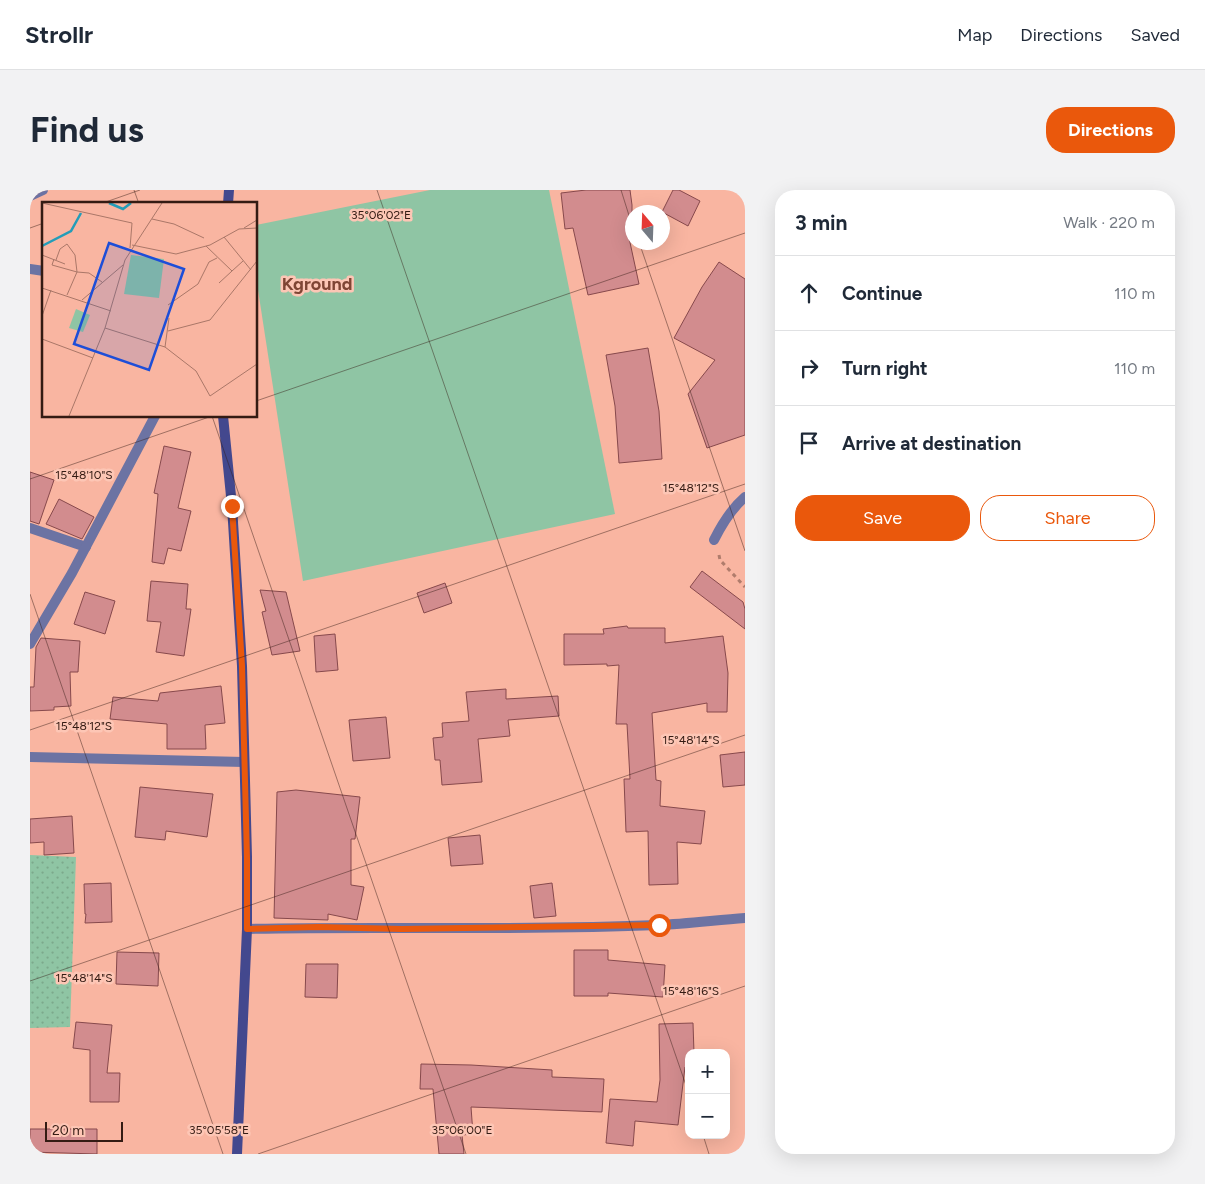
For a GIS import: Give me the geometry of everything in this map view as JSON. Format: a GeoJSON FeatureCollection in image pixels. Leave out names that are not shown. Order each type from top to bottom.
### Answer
{"type":"FeatureCollection","features":[{"type":"Feature","properties":{"kind":"street"},"geometry":{"type":"LineString","coordinates":[[30,196],[42,190]]}},
{"type":"Feature","properties":{"kind":"street"},"geometry":{"type":"LineString","coordinates":[[30,644],[86,546],[154,418]]}},
{"type":"Feature","properties":{"kind":"street"},"geometry":{"type":"LineString","coordinates":[[223,418],[232,506],[242,657],[244,762],[247,929],[237,1154]]}},
{"type":"Feature","properties":{"kind":"street"},"geometry":{"type":"LineString","coordinates":[[714,540],[723,522],[738,503],[745,498]]}},
{"type":"Feature","properties":{"kind":"street"},"geometry":{"type":"LineString","coordinates":[[30,528],[86,546]]}},
{"type":"Feature","properties":{"kind":"street"},"geometry":{"type":"LineString","coordinates":[[30,756],[244,762]]}},
{"type":"Feature","properties":{"kind":"street"},"geometry":{"type":"LineString","coordinates":[[247,929],[318,927],[402,929],[659,925],[745,918]]}},
{"type":"Feature","properties":{"kind":"path"},"geometry":{"type":"LineString","coordinates":[[714,540],[720,560],[745,587]]}},
{"type":"Feature","properties":{"kind":"green space"},"geometry":{"type":"Polygon","coordinates":[[[430,190],[549,190],[615,514],[303,581],[258,290],[258,225],[430,190]]]}},
{"type":"Feature","properties":{"kind":"green space"},"geometry":{"type":"Polygon","coordinates":[[[30,855],[76,857],[70,1027],[30,1028],[30,855]]]}},
{"type":"Feature","properties":{"kind":"building"},"geometry":{"type":"Polygon","coordinates":[[[586,190],[630,190],[632,205],[625,205],[625,250],[632,250],[639,284],[588,295],[573,228],[565,229],[561,193],[586,190]]]}},
{"type":"Feature","properties":{"kind":"building"},"geometry":{"type":"Polygon","coordinates":[[[673,190],[679,190],[700,201],[688,226],[670,216],[670,205],[666,205],[673,190]]]}},
{"type":"Feature","properties":{"kind":"building"},"geometry":{"type":"Polygon","coordinates":[[[719,262],[745,279],[745,435],[707,448],[688,394],[715,360],[674,338],[702,287],[719,262]]]}},
{"type":"Feature","properties":{"kind":"building"},"geometry":{"type":"Polygon","coordinates":[[[648,348],[659,411],[662,459],[619,463],[615,406],[606,355],[648,348]]]}},
{"type":"Feature","properties":{"kind":"building"},"geometry":{"type":"Polygon","coordinates":[[[164,446],[191,452],[178,508],[191,511],[181,551],[168,548],[164,564],[152,562],[158,494],[154,493],[164,446]]]}},
{"type":"Feature","properties":{"kind":"building"},"geometry":{"type":"Polygon","coordinates":[[[30,472],[54,480],[39,524],[30,521],[30,472]]]}},
{"type":"Feature","properties":{"kind":"building"},"geometry":{"type":"Polygon","coordinates":[[[59,499],[94,517],[82,539],[46,524],[59,499]]]}},
{"type":"Feature","properties":{"kind":"building"},"geometry":{"type":"Polygon","coordinates":[[[702,571],[743,602],[745,629],[690,587],[702,571]]]}},
{"type":"Feature","properties":{"kind":"building"},"geometry":{"type":"Polygon","coordinates":[[[151,581],[188,584],[186,609],[191,609],[184,656],[156,652],[161,622],[147,621],[151,581]]]}},
{"type":"Feature","properties":{"kind":"building"},"geometry":{"type":"Polygon","coordinates":[[[445,583],[452,603],[424,613],[417,593],[445,583]]]}},
{"type":"Feature","properties":{"kind":"building"},"geometry":{"type":"Polygon","coordinates":[[[260,590],[286,592],[300,651],[272,655],[262,612],[266,611],[260,590]]]}},
{"type":"Feature","properties":{"kind":"building"},"geometry":{"type":"Polygon","coordinates":[[[85,592],[115,601],[105,634],[74,624],[85,592]]]}},
{"type":"Feature","properties":{"kind":"building"},"geometry":{"type":"Polygon","coordinates":[[[627,626],[628,628],[665,628],[665,643],[723,636],[728,673],[727,712],[707,712],[707,703],[652,713],[656,780],[661,781],[660,806],[705,811],[701,844],[677,842],[678,884],[649,885],[648,831],[626,832],[624,779],[630,779],[627,724],[616,724],[619,665],[564,665],[564,634],[604,634],[603,629],[627,626]]]}},
{"type":"Feature","properties":{"kind":"building"},"geometry":{"type":"Polygon","coordinates":[[[335,634],[338,670],[316,672],[314,636],[335,634]]]}},
{"type":"Feature","properties":{"kind":"building"},"geometry":{"type":"Polygon","coordinates":[[[41,638],[80,641],[78,672],[70,672],[71,706],[54,707],[54,710],[30,711],[30,687],[34,687],[36,647],[41,638]]]}},
{"type":"Feature","properties":{"kind":"building"},"geometry":{"type":"Polygon","coordinates":[[[221,686],[225,723],[205,725],[206,749],[167,749],[167,724],[110,719],[113,697],[158,701],[160,693],[221,686]]]}},
{"type":"Feature","properties":{"kind":"building"},"geometry":{"type":"Polygon","coordinates":[[[506,689],[506,699],[558,696],[559,716],[508,720],[510,736],[478,739],[482,782],[442,785],[440,760],[435,760],[433,738],[443,737],[442,723],[469,721],[466,692],[506,689]]]}},
{"type":"Feature","properties":{"kind":"building"},"geometry":{"type":"Polygon","coordinates":[[[386,717],[390,758],[353,761],[349,720],[386,717]]]}},
{"type":"Feature","properties":{"kind":"building"},"geometry":{"type":"Polygon","coordinates":[[[745,752],[745,785],[723,787],[720,755],[745,752]]]}},
{"type":"Feature","properties":{"kind":"building"},"geometry":{"type":"Polygon","coordinates":[[[140,787],[213,794],[207,837],[166,831],[165,840],[135,837],[140,787]]]}},
{"type":"Feature","properties":{"kind":"building"},"geometry":{"type":"Polygon","coordinates":[[[296,790],[360,797],[355,839],[351,839],[351,885],[364,887],[357,920],[328,914],[328,920],[274,918],[277,792],[296,790]]]}},
{"type":"Feature","properties":{"kind":"building"},"geometry":{"type":"Polygon","coordinates":[[[72,816],[74,853],[44,855],[44,842],[30,843],[30,819],[72,816]]]}},
{"type":"Feature","properties":{"kind":"building"},"geometry":{"type":"Polygon","coordinates":[[[480,835],[483,864],[451,866],[448,838],[480,835]]]}},
{"type":"Feature","properties":{"kind":"building"},"geometry":{"type":"Polygon","coordinates":[[[111,883],[112,922],[85,923],[84,884],[111,883]]]}},
{"type":"Feature","properties":{"kind":"building"},"geometry":{"type":"Polygon","coordinates":[[[552,883],[556,916],[534,918],[530,886],[552,883]]]}},
{"type":"Feature","properties":{"kind":"building"},"geometry":{"type":"Polygon","coordinates":[[[574,950],[608,950],[608,960],[665,965],[663,997],[608,993],[608,996],[574,996],[574,950]]]}},
{"type":"Feature","properties":{"kind":"building"},"geometry":{"type":"Polygon","coordinates":[[[117,952],[159,953],[158,986],[116,984],[117,952]]]}},
{"type":"Feature","properties":{"kind":"building"},"geometry":{"type":"Polygon","coordinates":[[[306,964],[338,964],[337,998],[305,997],[306,964]]]}},
{"type":"Feature","properties":{"kind":"building"},"geometry":{"type":"Polygon","coordinates":[[[76,1022],[112,1025],[107,1073],[120,1073],[119,1102],[90,1102],[90,1050],[73,1048],[76,1022]]]}},
{"type":"Feature","properties":{"kind":"building"},"geometry":{"type":"Polygon","coordinates":[[[693,1023],[694,1049],[685,1049],[685,1067],[678,1125],[635,1121],[633,1146],[606,1143],[610,1099],[657,1102],[660,1080],[659,1024],[693,1023]]]}},
{"type":"Feature","properties":{"kind":"building"},"geometry":{"type":"Polygon","coordinates":[[[421,1064],[552,1070],[552,1077],[604,1079],[602,1112],[471,1107],[473,1134],[462,1135],[464,1154],[439,1154],[433,1089],[420,1089],[421,1064]]]}},
{"type":"Feature","properties":{"kind":"building"},"geometry":{"type":"Polygon","coordinates":[[[30,1129],[97,1129],[97,1154],[30,1152],[30,1129]]]}},
{"type":"Feature","properties":{"kind":"district","name":"Kground"},"geometry":{"type":"Point","coordinates":[317,284]}},
{"type":"Feature","properties":{"kind":"route"},"geometry":{"type":"LineString","coordinates":[[232,506],[242,666],[247,929],[318,927],[402,929],[659,925]]}}]}
